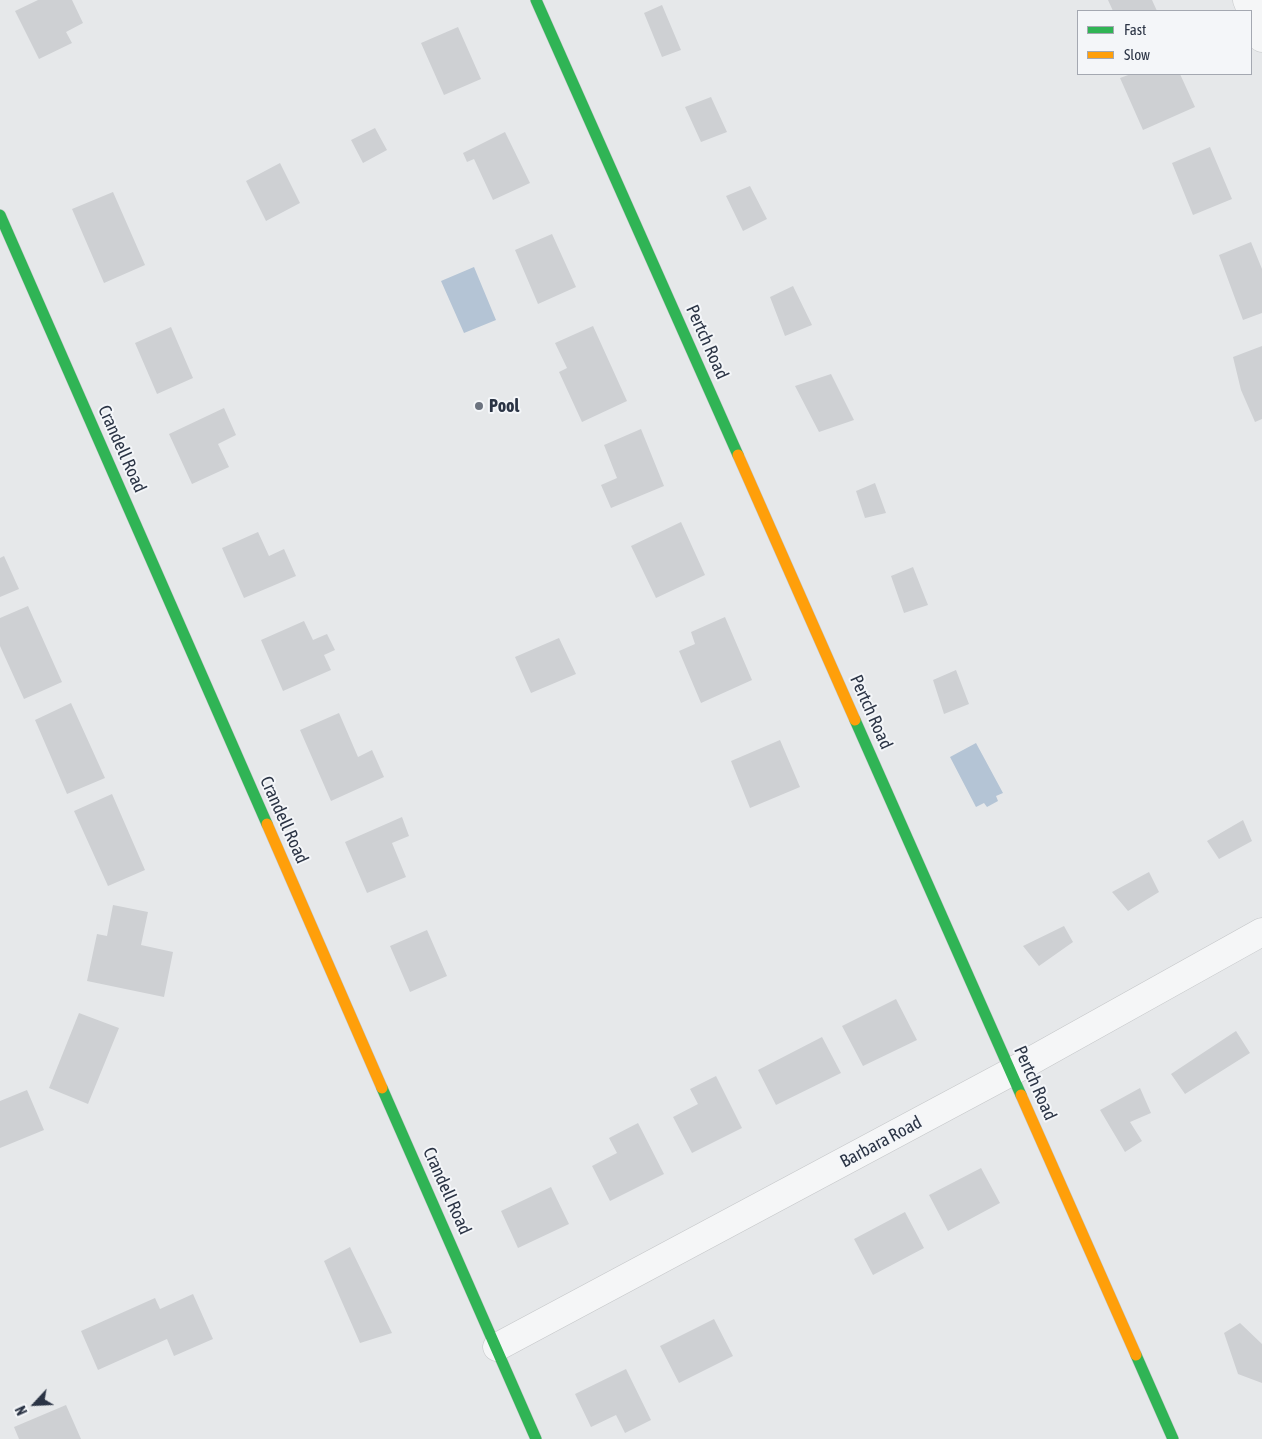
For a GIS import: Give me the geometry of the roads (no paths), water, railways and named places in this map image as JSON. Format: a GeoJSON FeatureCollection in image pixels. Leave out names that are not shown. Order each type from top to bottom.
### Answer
{"type":"FeatureCollection","features":[{"type":"Feature","properties":{"kind":"street","name":"Pertch Road"},"geometry":{"type":"LineString","coordinates":[[536,0],[1173,1439]]}},
{"type":"Feature","properties":{"kind":"street"},"geometry":{"type":"LineString","coordinates":[[1252,14],[1262,38]]}},
{"type":"Feature","properties":{"kind":"street","name":"Crandell Road"},"geometry":{"type":"LineString","coordinates":[[0,215],[536,1439]]}},
{"type":"Feature","properties":{"kind":"street","name":"Barbara Road"},"geometry":{"type":"LineString","coordinates":[[497,1347],[1011,1072],[1262,932]]}},
{"type":"Feature","properties":{"kind":"water"},"geometry":{"type":"Polygon","coordinates":[[[474,267],[496,320],[464,333],[441,281],[474,267]]]}},
{"type":"Feature","properties":{"kind":"water"},"geometry":{"type":"Polygon","coordinates":[[[976,743],[1003,793],[996,796],[998,801],[987,807],[984,803],[976,807],[950,757],[976,743]]]}},
{"type":"Feature","properties":{"kind":"place","name":"Pool"},"geometry":{"type":"Point","coordinates":[479,406]}}]}
